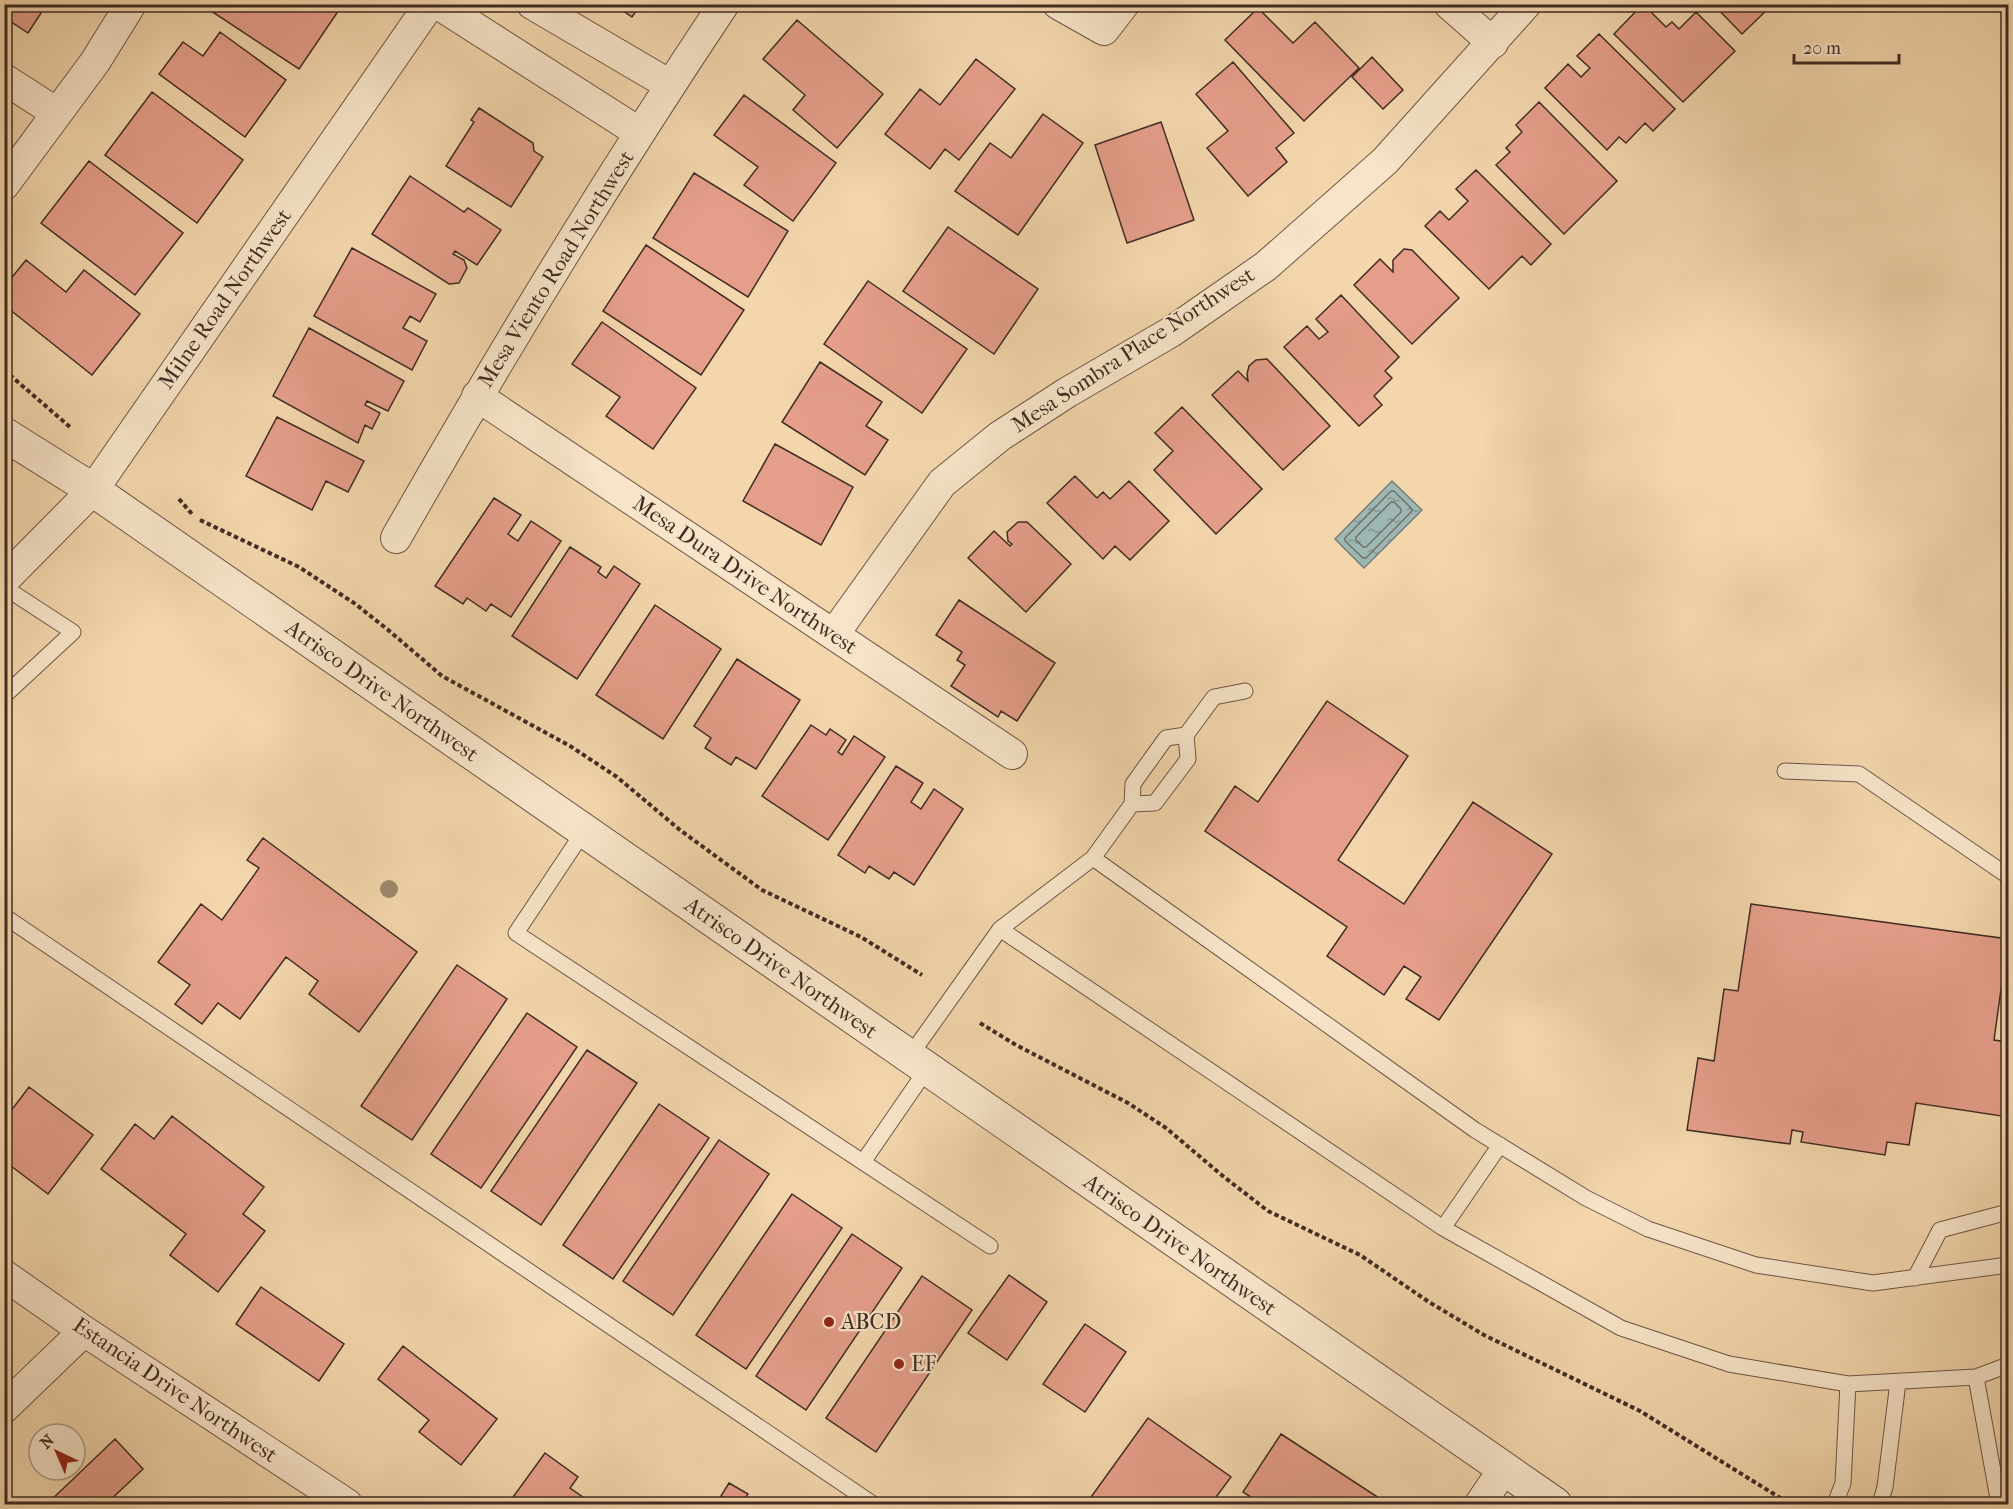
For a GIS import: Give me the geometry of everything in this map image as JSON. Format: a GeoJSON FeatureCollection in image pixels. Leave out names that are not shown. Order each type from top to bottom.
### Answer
{"type":"FeatureCollection","features":[{"type":"Feature","properties":{"kind":"street"},"geometry":{"type":"LineString","coordinates":[[4,185],[95,62],[131,4]]}},
{"type":"Feature","properties":{"kind":"street","name":"Milne Road Northwest"},"geometry":{"type":"LineString","coordinates":[[4,580],[93,490],[430,4]]}},
{"type":"Feature","properties":{"kind":"street"},"geometry":{"type":"LineString","coordinates":[[438,4],[640,133]]}},
{"type":"Feature","properties":{"kind":"street"},"geometry":{"type":"LineString","coordinates":[[532,4],[670,85]]}},
{"type":"Feature","properties":{"kind":"street","name":"Mesa Viento Road Northwest"},"geometry":{"type":"LineString","coordinates":[[396,538],[477,396],[670,85],[724,4]]}},
{"type":"Feature","properties":{"kind":"street"},"geometry":{"type":"LineString","coordinates":[[1058,4],[1104,30],[1124,4]]}},
{"type":"Feature","properties":{"kind":"street"},"geometry":{"type":"LineString","coordinates":[[1449,4],[1493,43]]}},
{"type":"Feature","properties":{"kind":"street","name":"Mesa Sombra Place Northwest"},"geometry":{"type":"LineString","coordinates":[[834,634],[942,483],[1000,436],[1068,392],[1171,332],[1266,266],[1385,161],[1526,4]]}},
{"type":"Feature","properties":{"kind":"street"},"geometry":{"type":"LineString","coordinates":[[4,79],[57,113]]}},
{"type":"Feature","properties":{"kind":"street","name":"Mesa Dura Drive Northwest"},"geometry":{"type":"LineString","coordinates":[[477,396],[1012,753]]}},
{"type":"Feature","properties":{"kind":"street","name":"Atrisco Drive Northwest"},"geometry":{"type":"LineString","coordinates":[[4,434],[93,490],[1555,1504]]}},
{"type":"Feature","properties":{"kind":"street","name":"Estancia Drive Northwest"},"geometry":{"type":"LineString","coordinates":[[4,1275],[84,1331],[346,1504]]}},
{"type":"Feature","properties":{"kind":"street"},"geometry":{"type":"LineString","coordinates":[[4,1408],[84,1331]]}},
{"type":"Feature","properties":{"kind":"street"},"geometry":{"type":"LineString","coordinates":[[1480,1504],[1503,1470]]}},
{"type":"Feature","properties":{"kind":"lane"},"geometry":{"type":"LineString","coordinates":[[4,587],[73,632],[4,696]]}},
{"type":"Feature","properties":{"kind":"lane"},"geometry":{"type":"LineString","coordinates":[[1132,804],[1155,803],[1188,759],[1186,735],[1214,698],[1245,691]]}},
{"type":"Feature","properties":{"kind":"lane"},"geometry":{"type":"LineString","coordinates":[[863,1162],[918,1064],[1000,929],[1093,858],[1132,804],[1133,784],[1166,738],[1186,735]]}},
{"type":"Feature","properties":{"kind":"lane"},"geometry":{"type":"LineString","coordinates":[[1785,771],[1859,774],[2008,876]]}},
{"type":"Feature","properties":{"kind":"lane"},"geometry":{"type":"LineString","coordinates":[[584,831],[516,933],[990,1246]]}},
{"type":"Feature","properties":{"kind":"lane"},"geometry":{"type":"LineString","coordinates":[[1093,858],[1457,1117],[1586,1198],[1640,1225],[1756,1265],[1873,1283],[2008,1265]]}},
{"type":"Feature","properties":{"kind":"lane"},"geometry":{"type":"LineString","coordinates":[[4,916],[873,1504]]}},
{"type":"Feature","properties":{"kind":"lane"},"geometry":{"type":"LineString","coordinates":[[1000,929],[1443,1228],[1621,1328],[1729,1364],[1848,1384],[1976,1377],[2008,1365]]}},
{"type":"Feature","properties":{"kind":"lane"},"geometry":{"type":"LineString","coordinates":[[1443,1228],[1500,1145]]}},
{"type":"Feature","properties":{"kind":"lane"},"geometry":{"type":"LineString","coordinates":[[1915,1278],[1940,1230],[2008,1212]]}},
{"type":"Feature","properties":{"kind":"lane"},"geometry":{"type":"LineString","coordinates":[[1976,1377],[1999,1504]]}},
{"type":"Feature","properties":{"kind":"lane"},"geometry":{"type":"LineString","coordinates":[[1880,1504],[1898,1382]]}},
{"type":"Feature","properties":{"kind":"lane"},"geometry":{"type":"LineString","coordinates":[[1835,1504],[1843,1483],[1848,1384]]}},
{"type":"Feature","properties":{"kind":"path"},"geometry":{"type":"LineString","coordinates":[[4,370],[70,427]]}},
{"type":"Feature","properties":{"kind":"path"},"geometry":{"type":"LineString","coordinates":[[179,499],[194,517],[299,567],[354,603],[442,676],[570,746],[617,777],[680,830],[762,890],[861,937],[922,975]]}},
{"type":"Feature","properties":{"kind":"path"},"geometry":{"type":"LineString","coordinates":[[980,1023],[1016,1045],[1128,1104],[1166,1128],[1268,1211],[1360,1255],[1429,1302],[1484,1335],[1640,1411],[1790,1504]]}},
{"type":"Feature","properties":{"kind":"water"},"geometry":{"type":"Polygon","coordinates":[[[1392,481],[1422,510],[1364,568],[1335,539],[1392,481]]]}},
{"type":"Feature","properties":{"kind":"building"},"geometry":{"type":"Polygon","coordinates":[[[4,4],[47,4],[28,33],[4,17],[4,4]]]}},
{"type":"Feature","properties":{"kind":"building"},"geometry":{"type":"Polygon","coordinates":[[[207,4],[343,4],[299,69],[205,7],[207,4]]]}},
{"type":"Feature","properties":{"kind":"building"},"geometry":{"type":"Polygon","coordinates":[[[613,4],[641,4],[632,17],[613,4]]]}},
{"type":"Feature","properties":{"kind":"building"},"geometry":{"type":"Polygon","coordinates":[[[1643,4],[1666,27],[1672,22],[1679,29],[1696,12],[1735,51],[1683,102],[1614,34],[1643,4]]]}},
{"type":"Feature","properties":{"kind":"building"},"geometry":{"type":"Polygon","coordinates":[[[1713,4],[1773,4],[1742,34],[1713,4]]]}},
{"type":"Feature","properties":{"kind":"building"},"geometry":{"type":"Polygon","coordinates":[[[1258,8],[1293,43],[1315,22],[1359,68],[1304,121],[1225,40],[1258,8]]]}},
{"type":"Feature","properties":{"kind":"building"},"geometry":{"type":"Polygon","coordinates":[[[797,20],[883,94],[837,148],[793,110],[805,95],[763,59],[797,20]]]}},
{"type":"Feature","properties":{"kind":"building"},"geometry":{"type":"Polygon","coordinates":[[[220,32],[286,80],[245,137],[159,74],[183,42],[203,56],[220,32]]]}},
{"type":"Feature","properties":{"kind":"building"},"geometry":{"type":"Polygon","coordinates":[[[1599,34],[1675,109],[1653,131],[1645,123],[1626,143],[1619,137],[1607,150],[1545,88],[1568,64],[1581,77],[1590,68],[1577,56],[1599,34]]]}},
{"type":"Feature","properties":{"kind":"building"},"geometry":{"type":"Polygon","coordinates":[[[1372,57],[1403,90],[1383,109],[1352,77],[1372,57]]]}},
{"type":"Feature","properties":{"kind":"building"},"geometry":{"type":"Polygon","coordinates":[[[976,59],[1015,89],[959,160],[945,149],[930,169],[885,134],[920,89],[940,105],[976,59]]]}},
{"type":"Feature","properties":{"kind":"building"},"geometry":{"type":"Polygon","coordinates":[[[1233,62],[1294,133],[1276,148],[1287,162],[1248,196],[1207,148],[1228,131],[1196,94],[1233,62]]]}},
{"type":"Feature","properties":{"kind":"building"},"geometry":{"type":"Polygon","coordinates":[[[152,92],[243,160],[197,223],[105,155],[152,92]]]}},
{"type":"Feature","properties":{"kind":"building"},"geometry":{"type":"Polygon","coordinates":[[[744,95],[836,163],[793,221],[744,185],[758,167],[714,135],[744,95]]]}},
{"type":"Feature","properties":{"kind":"building"},"geometry":{"type":"Polygon","coordinates":[[[1539,102],[1617,181],[1564,234],[1496,165],[1510,152],[1506,148],[1522,132],[1516,125],[1539,102]]]}},
{"type":"Feature","properties":{"kind":"building"},"geometry":{"type":"Polygon","coordinates":[[[479,108],[533,143],[534,151],[543,157],[511,207],[446,166],[474,122],[471,120],[479,108]]]}},
{"type":"Feature","properties":{"kind":"building"},"geometry":{"type":"Polygon","coordinates":[[[1043,114],[1083,143],[1018,235],[955,191],[990,143],[1011,158],[1043,114]]]}},
{"type":"Feature","properties":{"kind":"building"},"geometry":{"type":"Polygon","coordinates":[[[1161,122],[1194,220],[1127,243],[1095,145],[1161,122]]]}},
{"type":"Feature","properties":{"kind":"building"},"geometry":{"type":"Polygon","coordinates":[[[89,161],[183,233],[135,295],[41,223],[89,161]]]}},
{"type":"Feature","properties":{"kind":"building"},"geometry":{"type":"Polygon","coordinates":[[[1476,170],[1551,244],[1531,265],[1522,256],[1489,289],[1425,226],[1440,211],[1449,220],[1468,201],[1456,189],[1476,170]]]}},
{"type":"Feature","properties":{"kind":"building"},"geometry":{"type":"Polygon","coordinates":[[[694,173],[788,231],[748,297],[653,238],[694,173]]]}},
{"type":"Feature","properties":{"kind":"building"},"geometry":{"type":"Polygon","coordinates":[[[410,176],[464,212],[468,208],[501,230],[477,265],[455,251],[453,254],[464,260],[467,268],[459,283],[449,284],[372,234],[410,176]]]}},
{"type":"Feature","properties":{"kind":"building"},"geometry":{"type":"Polygon","coordinates":[[[948,227],[1038,289],[994,354],[903,291],[948,227]]]}},
{"type":"Feature","properties":{"kind":"building"},"geometry":{"type":"Polygon","coordinates":[[[646,245],[744,310],[701,375],[603,311],[646,245]]]}},
{"type":"Feature","properties":{"kind":"building"},"geometry":{"type":"Polygon","coordinates":[[[352,248],[436,294],[420,322],[410,316],[403,328],[427,341],[412,370],[314,316],[352,248]]]}},
{"type":"Feature","properties":{"kind":"building"},"geometry":{"type":"Polygon","coordinates":[[[1404,249],[1412,250],[1459,298],[1412,344],[1354,285],[1380,259],[1393,272],[1393,260],[1404,249]]]}},
{"type":"Feature","properties":{"kind":"building"},"geometry":{"type":"Polygon","coordinates":[[[26,260],[66,292],[84,270],[140,314],[92,375],[4,305],[4,287],[26,260]]]}},
{"type":"Feature","properties":{"kind":"building"},"geometry":{"type":"Polygon","coordinates":[[[868,281],[967,349],[922,413],[824,344],[868,281]]]}},
{"type":"Feature","properties":{"kind":"building"},"geometry":{"type":"Polygon","coordinates":[[[1341,295],[1399,357],[1385,371],[1392,378],[1374,396],[1382,405],[1359,426],[1284,347],[1307,326],[1319,339],[1328,332],[1316,319],[1341,295]]]}},
{"type":"Feature","properties":{"kind":"building"},"geometry":{"type":"Polygon","coordinates":[[[602,322],[696,388],[653,449],[606,416],[620,397],[572,364],[602,322]]]}},
{"type":"Feature","properties":{"kind":"building"},"geometry":{"type":"Polygon","coordinates":[[[309,328],[404,381],[388,411],[367,401],[365,405],[380,413],[372,429],[365,425],[358,443],[273,396],[309,328]]]}},
{"type":"Feature","properties":{"kind":"building"},"geometry":{"type":"Polygon","coordinates":[[[1267,359],[1330,426],[1283,470],[1212,395],[1238,371],[1248,381],[1249,366],[1256,360],[1267,359]]]}},
{"type":"Feature","properties":{"kind":"building"},"geometry":{"type":"Polygon","coordinates":[[[820,362],[882,402],[866,426],[888,440],[865,475],[782,422],[820,362]]]}},
{"type":"Feature","properties":{"kind":"building"},"geometry":{"type":"Polygon","coordinates":[[[1182,407],[1262,489],[1216,534],[1154,470],[1173,451],[1155,433],[1182,407]]]}},
{"type":"Feature","properties":{"kind":"building"},"geometry":{"type":"Polygon","coordinates":[[[277,417],[364,461],[348,492],[326,481],[312,510],[246,476],[277,417]]]}},
{"type":"Feature","properties":{"kind":"building"},"geometry":{"type":"Polygon","coordinates":[[[775,444],[853,487],[821,545],[743,501],[775,444]]]}},
{"type":"Feature","properties":{"kind":"building"},"geometry":{"type":"Polygon","coordinates":[[[1075,476],[1097,498],[1103,492],[1110,499],[1129,481],[1169,521],[1130,560],[1115,546],[1103,559],[1047,503],[1075,476]]]}},
{"type":"Feature","properties":{"kind":"building"},"geometry":{"type":"Polygon","coordinates":[[[494,498],[521,515],[508,534],[518,541],[531,521],[561,541],[511,617],[491,604],[486,611],[467,598],[463,604],[435,586],[494,498]]]}},
{"type":"Feature","properties":{"kind":"building"},"geometry":{"type":"Polygon","coordinates":[[[1018,522],[1027,522],[1071,564],[1026,612],[968,558],[994,531],[1010,546],[1012,544],[1008,541],[1007,532],[1018,522]]]}},
{"type":"Feature","properties":{"kind":"building"},"geometry":{"type":"Polygon","coordinates":[[[570,547],[601,567],[598,572],[606,578],[614,566],[640,584],[577,679],[512,636],[570,547]]]}},
{"type":"Feature","properties":{"kind":"building"},"geometry":{"type":"Polygon","coordinates":[[[959,600],[1055,663],[1017,721],[1001,711],[998,717],[951,686],[965,665],[957,660],[962,652],[936,635],[959,600]]]}},
{"type":"Feature","properties":{"kind":"building"},"geometry":{"type":"Polygon","coordinates":[[[655,605],[721,649],[663,739],[596,695],[655,605]]]}},
{"type":"Feature","properties":{"kind":"building"},"geometry":{"type":"Polygon","coordinates":[[[737,659],[800,700],[756,769],[736,757],[731,765],[705,748],[711,738],[694,726],[737,659]]]}},
{"type":"Feature","properties":{"kind":"building"},"geometry":{"type":"Polygon","coordinates":[[[1327,701],[1408,756],[1338,860],[1404,904],[1473,802],[1552,854],[1439,1020],[1406,999],[1421,977],[1404,966],[1384,995],[1327,956],[1347,927],[1205,831],[1235,786],[1258,802],[1327,701]]]}},
{"type":"Feature","properties":{"kind":"building"},"geometry":{"type":"Polygon","coordinates":[[[811,725],[826,735],[830,729],[846,740],[838,752],[842,755],[854,736],[885,757],[828,840],[762,796],[811,725]]]}},
{"type":"Feature","properties":{"kind":"building"},"geometry":{"type":"Polygon","coordinates":[[[896,766],[923,783],[911,802],[921,809],[934,789],[963,809],[914,885],[894,872],[889,879],[869,866],[865,873],[838,855],[896,766]]]}},
{"type":"Feature","properties":{"kind":"building"},"geometry":{"type":"Polygon","coordinates":[[[263,838],[417,952],[359,1032],[309,994],[318,981],[286,957],[240,1019],[218,1003],[202,1024],[175,1004],[190,985],[158,962],[201,904],[222,920],[259,868],[247,860],[263,838]]]}},
{"type":"Feature","properties":{"kind":"building"},"geometry":{"type":"Polygon","coordinates":[[[1751,904],[2008,939],[1994,1040],[2008,1042],[2008,1117],[1916,1103],[1909,1145],[1887,1142],[1885,1155],[1801,1142],[1803,1132],[1792,1130],[1790,1144],[1687,1130],[1698,1058],[1714,1061],[1724,989],[1738,991],[1751,904]]]}},
{"type":"Feature","properties":{"kind":"building"},"geometry":{"type":"Polygon","coordinates":[[[457,965],[507,999],[412,1140],[361,1106],[457,965]]]}},
{"type":"Feature","properties":{"kind":"building"},"geometry":{"type":"Polygon","coordinates":[[[527,1013],[577,1047],[481,1188],[431,1154],[527,1013]]]}},
{"type":"Feature","properties":{"kind":"building"},"geometry":{"type":"Polygon","coordinates":[[[587,1050],[637,1083],[541,1225],[491,1191],[587,1050]]]}},
{"type":"Feature","properties":{"kind":"building"},"geometry":{"type":"Polygon","coordinates":[[[29,1087],[93,1135],[48,1194],[7,1163],[4,1167],[4,1120],[29,1087]]]}},
{"type":"Feature","properties":{"kind":"building"},"geometry":{"type":"Polygon","coordinates":[[[659,1104],[709,1138],[613,1279],[563,1245],[659,1104]]]}},
{"type":"Feature","properties":{"kind":"building"},"geometry":{"type":"Polygon","coordinates":[[[172,1116],[264,1187],[243,1214],[265,1231],[218,1292],[170,1255],[186,1234],[101,1169],[135,1124],[154,1139],[172,1116]]]}},
{"type":"Feature","properties":{"kind":"building"},"geometry":{"type":"Polygon","coordinates":[[[719,1140],[769,1174],[673,1315],[623,1281],[719,1140]]]}},
{"type":"Feature","properties":{"kind":"building"},"geometry":{"type":"Polygon","coordinates":[[[792,1194],[842,1228],[746,1369],[696,1335],[792,1194]]]}},
{"type":"Feature","properties":{"kind":"building","name":"ABCD"},"geometry":{"type":"Polygon","coordinates":[[[852,1234],[902,1268],[806,1410],[756,1376],[852,1234]]]}},
{"type":"Feature","properties":{"kind":"building"},"geometry":{"type":"Polygon","coordinates":[[[1009,1275],[1047,1302],[1007,1360],[968,1333],[1009,1275]]]}},
{"type":"Feature","properties":{"kind":"building","name":"EF"},"geometry":{"type":"Polygon","coordinates":[[[922,1276],[972,1310],[876,1452],[826,1418],[922,1276]]]}},
{"type":"Feature","properties":{"kind":"building"},"geometry":{"type":"Polygon","coordinates":[[[261,1287],[344,1344],[319,1381],[236,1324],[261,1287]]]}},
{"type":"Feature","properties":{"kind":"building"},"geometry":{"type":"Polygon","coordinates":[[[1085,1324],[1126,1352],[1085,1412],[1043,1384],[1085,1324]]]}},
{"type":"Feature","properties":{"kind":"building"},"geometry":{"type":"Polygon","coordinates":[[[403,1346],[497,1419],[461,1465],[419,1432],[429,1420],[378,1379],[403,1346]]]}},
{"type":"Feature","properties":{"kind":"building"},"geometry":{"type":"Polygon","coordinates":[[[1148,1418],[1231,1477],[1211,1504],[1086,1504],[1148,1418]]]}},
{"type":"Feature","properties":{"kind":"building"},"geometry":{"type":"Polygon","coordinates":[[[1281,1434],[1382,1500],[1379,1504],[1262,1504],[1243,1492],[1281,1434]]]}},
{"type":"Feature","properties":{"kind":"building"},"geometry":{"type":"Polygon","coordinates":[[[115,1439],[143,1469],[106,1504],[47,1504],[70,1482],[87,1482],[87,1466],[115,1439]]]}},
{"type":"Feature","properties":{"kind":"building"},"geometry":{"type":"Polygon","coordinates":[[[545,1453],[578,1477],[570,1488],[593,1504],[508,1504],[545,1453]]]}},
{"type":"Feature","properties":{"kind":"building"},"geometry":{"type":"Polygon","coordinates":[[[729,1483],[748,1494],[741,1504],[735,1504],[721,1496],[729,1483]]]}},
{"type":"Feature","properties":{"kind":"place","name":"ABCD"},"geometry":{"type":"Point","coordinates":[829,1322]}},
{"type":"Feature","properties":{"kind":"place","name":"EF"},"geometry":{"type":"Point","coordinates":[899,1364]}}]}
